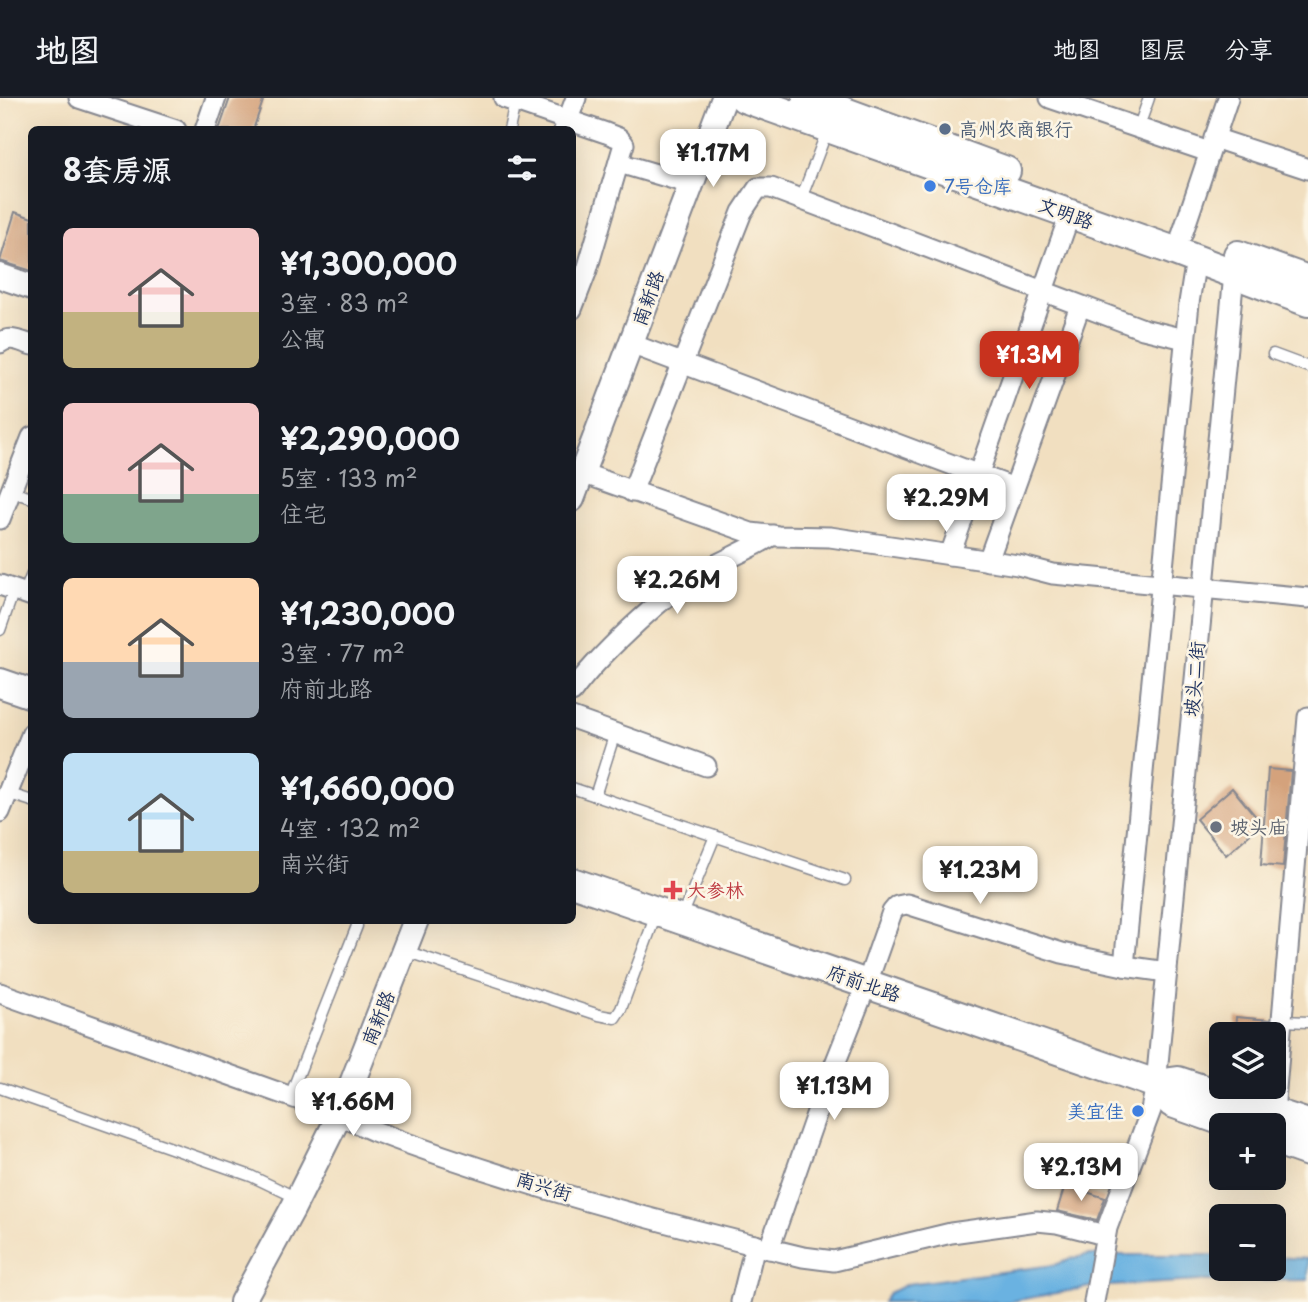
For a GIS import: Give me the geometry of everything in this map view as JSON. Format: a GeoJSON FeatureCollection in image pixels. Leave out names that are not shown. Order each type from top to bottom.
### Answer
{"type":"FeatureCollection","features":[{"type":"Feature","properties":{"kind":"main road","name":"文明路"},"geometry":{"type":"LineString","coordinates":[[744,98],[1308,302]]}},
{"type":"Feature","properties":{"kind":"main road","name":"文明路"},"geometry":{"type":"LineString","coordinates":[[807,98],[1308,280]]}},
{"type":"Feature","properties":{"kind":"main road"},"geometry":{"type":"LineString","coordinates":[[0,682],[28,692]]}},
{"type":"Feature","properties":{"kind":"main road","name":"府前北路"},"geometry":{"type":"LineString","coordinates":[[576,883],[1156,1084],[1178,1081],[1307,1124]]}},
{"type":"Feature","properties":{"kind":"main road","name":"府前北路"},"geometry":{"type":"LineString","coordinates":[[1156,1084],[1172,1104],[1209,1117]]}},
{"type":"Feature","properties":{"kind":"main road"},"geometry":{"type":"LineString","coordinates":[[1286,1144],[1308,1152]]}},
{"type":"Feature","properties":{"kind":"street"},"geometry":{"type":"LineString","coordinates":[[79,98],[164,126]]}},
{"type":"Feature","properties":{"kind":"street"},"geometry":{"type":"LineString","coordinates":[[206,126],[216,98]]}},
{"type":"Feature","properties":{"kind":"street"},"geometry":{"type":"LineString","coordinates":[[510,100],[565,125],[576,98]]}},
{"type":"Feature","properties":{"kind":"street","name":"南新路"},"geometry":{"type":"LineString","coordinates":[[577,472],[631,344],[724,98]]}},
{"type":"Feature","properties":{"kind":"street"},"geometry":{"type":"LineString","coordinates":[[1050,98],[1138,129],[1308,169]]}},
{"type":"Feature","properties":{"kind":"street"},"geometry":{"type":"LineString","coordinates":[[1182,235],[1228,98]]}},
{"type":"Feature","properties":{"kind":"street"},"geometry":{"type":"LineString","coordinates":[[576,128],[619,138],[624,144],[580,268],[576,288]]}},
{"type":"Feature","properties":{"kind":"street"},"geometry":{"type":"LineString","coordinates":[[619,163],[690,184]]}},
{"type":"Feature","properties":{"kind":"street"},"geometry":{"type":"LineString","coordinates":[[632,492],[742,212],[758,188],[767,187],[801,199],[1143,329],[1185,339]]}},
{"type":"Feature","properties":{"kind":"street"},"geometry":{"type":"LineString","coordinates":[[950,555],[1070,214]]}},
{"type":"Feature","properties":{"kind":"street"},"geometry":{"type":"LineString","coordinates":[[1124,966],[1185,339],[1196,260]]}},
{"type":"Feature","properties":{"kind":"street","name":"坡头二街"},"geometry":{"type":"LineString","coordinates":[[1094,1302],[1105,1235],[1152,1110],[1156,1084],[1234,274]]}},
{"type":"Feature","properties":{"kind":"street"},"geometry":{"type":"LineString","coordinates":[[0,276],[28,285]]}},
{"type":"Feature","properties":{"kind":"street"},"geometry":{"type":"LineString","coordinates":[[988,561],[1080,306]]}},
{"type":"Feature","properties":{"kind":"street"},"geometry":{"type":"LineString","coordinates":[[0,343],[12,338],[28,344]]}},
{"type":"Feature","properties":{"kind":"street"},"geometry":{"type":"LineString","coordinates":[[631,344],[1014,488]]}},
{"type":"Feature","properties":{"kind":"street"},"geometry":{"type":"LineString","coordinates":[[0,519],[28,447]]}},
{"type":"Feature","properties":{"kind":"street"},"geometry":{"type":"LineString","coordinates":[[577,472],[730,527],[773,535],[830,537],[1018,565],[1053,574],[1308,598]]}},
{"type":"Feature","properties":{"kind":"street"},"geometry":{"type":"LineString","coordinates":[[576,687],[603,657],[695,576],[753,548],[773,535]]}},
{"type":"Feature","properties":{"kind":"street"},"geometry":{"type":"LineString","coordinates":[[1273,1112],[1304,805],[1308,717]]}},
{"type":"Feature","properties":{"kind":"street"},"geometry":{"type":"LineString","coordinates":[[576,719],[706,766]]}},
{"type":"Feature","properties":{"kind":"street"},"geometry":{"type":"LineString","coordinates":[[0,812],[4,792],[28,741]]}},
{"type":"Feature","properties":{"kind":"street"},"geometry":{"type":"LineString","coordinates":[[741,1302],[867,983],[892,912],[901,904],[1034,946],[1124,966],[1167,972]]}},
{"type":"Feature","properties":{"kind":"street","name":"南新路"},"geometry":{"type":"LineString","coordinates":[[242,1302],[340,1114],[414,924]]}},
{"type":"Feature","properties":{"kind":"street","name":"南兴街"},"geometry":{"type":"LineString","coordinates":[[0,993],[340,1114],[372,1130],[554,1190],[803,1257],[834,1261],[951,1233],[1037,1220],[1105,1235]]}},
{"type":"Feature","properties":{"kind":"lane"},"geometry":{"type":"LineString","coordinates":[[1138,129],[1149,98]]}},
{"type":"Feature","properties":{"kind":"lane"},"geometry":{"type":"LineString","coordinates":[[509,126],[510,100]]}},
{"type":"Feature","properties":{"kind":"lane"},"geometry":{"type":"LineString","coordinates":[[801,199],[828,128]]}},
{"type":"Feature","properties":{"kind":"lane"},"geometry":{"type":"LineString","coordinates":[[1273,354],[1308,367]]}},
{"type":"Feature","properties":{"kind":"lane"},"geometry":{"type":"LineString","coordinates":[[11,492],[28,497]]}},
{"type":"Feature","properties":{"kind":"lane"},"geometry":{"type":"LineString","coordinates":[[0,630],[17,591]]}},
{"type":"Feature","properties":{"kind":"lane"},"geometry":{"type":"LineString","coordinates":[[595,796],[615,733]]}},
{"type":"Feature","properties":{"kind":"lane"},"geometry":{"type":"LineString","coordinates":[[576,789],[845,880]]}},
{"type":"Feature","properties":{"kind":"lane"},"geometry":{"type":"LineString","coordinates":[[4,792],[28,800]]}},
{"type":"Feature","properties":{"kind":"lane"},"geometry":{"type":"LineString","coordinates":[[404,951],[615,1018],[669,915],[715,836]]}},
{"type":"Feature","properties":{"kind":"lane"},"geometry":{"type":"LineString","coordinates":[[290,1096],[356,924]]}},
{"type":"Feature","properties":{"kind":"lane"},"geometry":{"type":"LineString","coordinates":[[1282,1021],[1308,1022]]}},
{"type":"Feature","properties":{"kind":"lane"},"geometry":{"type":"LineString","coordinates":[[0,1088],[251,1176],[298,1198]]}},
{"type":"Feature","properties":{"kind":"water"},"geometry":{"type":"Polygon","coordinates":[[[1089,1255],[1209,1255],[1209,1281],[1090,1287],[1007,1302],[883,1302],[889,1293],[907,1284],[1054,1265],[1089,1255]]]}},
{"type":"Feature","properties":{"kind":"water"},"geometry":{"type":"Polygon","coordinates":[[[1286,1258],[1308,1259],[1308,1280],[1286,1280],[1286,1258]]]}},
{"type":"Feature","properties":{"kind":"building"},"geometry":{"type":"Polygon","coordinates":[[[230,98],[264,98],[254,126],[220,126],[230,98]]]}},
{"type":"Feature","properties":{"kind":"building"},"geometry":{"type":"Polygon","coordinates":[[[15,212],[28,217],[28,270],[0,261],[15,212]]]}},
{"type":"Feature","properties":{"kind":"building"},"geometry":{"type":"Polygon","coordinates":[[[1268,769],[1291,771],[1283,867],[1261,865],[1268,769]]]}},
{"type":"Feature","properties":{"kind":"building"},"geometry":{"type":"Polygon","coordinates":[[[1232,788],[1262,824],[1226,855],[1196,819],[1232,788]]]}},
{"type":"Feature","properties":{"kind":"building"},"geometry":{"type":"Polygon","coordinates":[[[1236,1017],[1270,1020],[1270,1022],[1236,1022],[1236,1017]]]}},
{"type":"Feature","properties":{"kind":"building"},"geometry":{"type":"Polygon","coordinates":[[[1065,1185],[1105,1198],[1097,1220],[1057,1211],[1065,1185]]]}},
{"type":"Feature","properties":{"kind":"place","name":"高州农商银行"},"geometry":{"type":"Point","coordinates":[945,129]}},
{"type":"Feature","properties":{"kind":"place","name":"7号仓库"},"geometry":{"type":"Point","coordinates":[930,186]}},
{"type":"Feature","properties":{"kind":"place","name":"坡头庙"},"geometry":{"type":"Point","coordinates":[1216,827]}},
{"type":"Feature","properties":{"kind":"place","name":"大参林"},"geometry":{"type":"Point","coordinates":[673,890]}},
{"type":"Feature","properties":{"kind":"place","name":"美宜佳"},"geometry":{"type":"Point","coordinates":[1138,1111]}}]}
